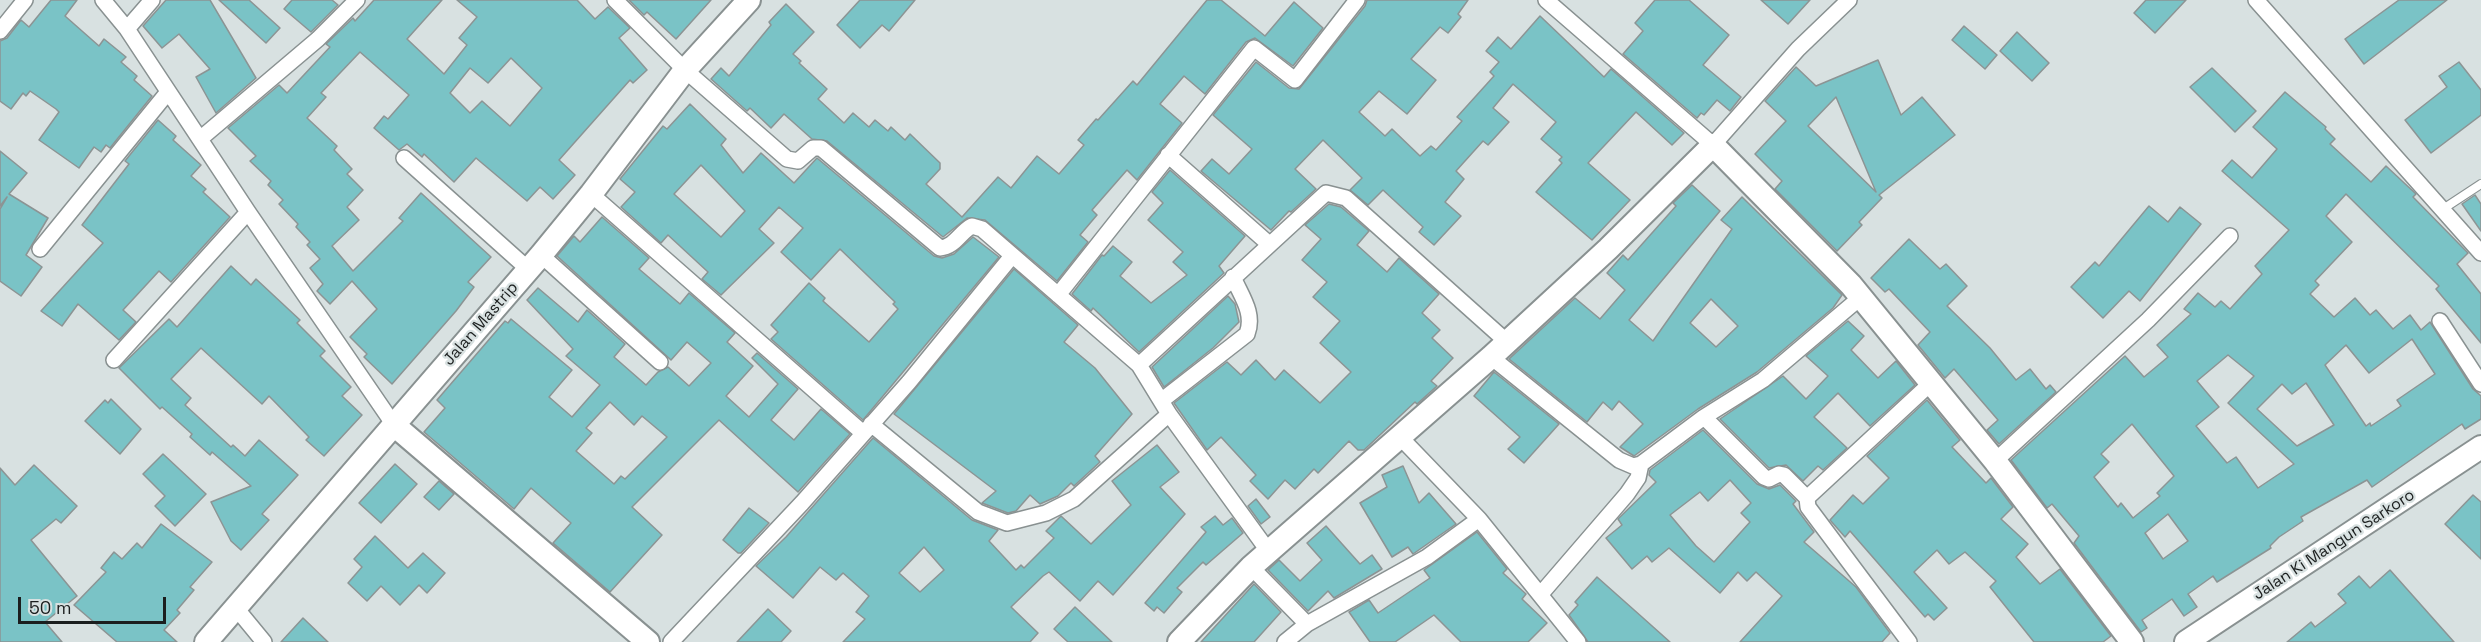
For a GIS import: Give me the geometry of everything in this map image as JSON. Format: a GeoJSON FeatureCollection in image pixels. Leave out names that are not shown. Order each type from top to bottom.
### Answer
{"type":"FeatureCollection","features":[{"type":"Feature","properties":{"kind":"street"},"geometry":{"type":"LineString","coordinates":[[0,31],[25,0]]}},
{"type":"Feature","properties":{"kind":"street"},"geometry":{"type":"LineString","coordinates":[[103,0],[127,28],[248,212],[394,425],[648,642]]}},
{"type":"Feature","properties":{"kind":"street"},"geometry":{"type":"LineString","coordinates":[[127,28],[152,0]]}},
{"type":"Feature","properties":{"kind":"street"},"geometry":{"type":"LineString","coordinates":[[200,140],[318,39],[357,0]]}},
{"type":"Feature","properties":{"kind":"street"},"geometry":{"type":"LineString","coordinates":[[615,0],[685,70],[787,159],[798,161],[817,147],[826,151],[934,245],[945,248],[967,228],[977,226],[1139,365],[1165,407],[1269,552]]}},
{"type":"Feature","properties":{"kind":"street","name":"Jalan Mastrip"},"geometry":{"type":"LineString","coordinates":[[206,642],[534,262],[591,194],[685,70],[749,0]]}},
{"type":"Feature","properties":{"kind":"street"},"geometry":{"type":"LineString","coordinates":[[1058,295],[1254,48],[1295,80],[1357,0]]}},
{"type":"Feature","properties":{"kind":"street"},"geometry":{"type":"LineString","coordinates":[[1546,0],[1713,145],[1861,297],[1995,461],[2132,642]]}},
{"type":"Feature","properties":{"kind":"street"},"geometry":{"type":"LineString","coordinates":[[1179,642],[1251,567],[1400,437],[1608,249],[1713,145],[1798,49],[1848,0]]}},
{"type":"Feature","properties":{"kind":"street"},"geometry":{"type":"LineString","coordinates":[[2256,0],[2481,253]]}},
{"type":"Feature","properties":{"kind":"street"},"geometry":{"type":"LineString","coordinates":[[40,249],[168,92]]}},
{"type":"Feature","properties":{"kind":"street"},"geometry":{"type":"LineString","coordinates":[[1168,155],[1269,244]]}},
{"type":"Feature","properties":{"kind":"street"},"geometry":{"type":"LineString","coordinates":[[404,158],[660,362]]}},
{"type":"Feature","properties":{"kind":"street"},"geometry":{"type":"LineString","coordinates":[[591,194],[867,429],[978,512],[1007,523],[1046,513],[1074,500],[1165,407],[1247,334],[1251,324],[1250,313],[1233,277]]}},
{"type":"Feature","properties":{"kind":"street"},"geometry":{"type":"LineString","coordinates":[[1139,365],[1321,195],[1339,194],[1498,349],[1619,460],[1633,466],[1641,464],[1704,417],[1763,380],[1861,297]]}},
{"type":"Feature","properties":{"kind":"street"},"geometry":{"type":"LineString","coordinates":[[114,360],[248,212]]}},
{"type":"Feature","properties":{"kind":"street"},"geometry":{"type":"LineString","coordinates":[[1995,461],[2148,320],[2230,236]]}},
{"type":"Feature","properties":{"kind":"street"},"geometry":{"type":"LineString","coordinates":[[672,642],[802,503],[1012,256]]}},
{"type":"Feature","properties":{"kind":"street"},"geometry":{"type":"LineString","coordinates":[[2440,321],[2481,384]]}},
{"type":"Feature","properties":{"kind":"street"},"geometry":{"type":"LineString","coordinates":[[1807,498],[1931,383]]}},
{"type":"Feature","properties":{"kind":"street"},"geometry":{"type":"LineString","coordinates":[[1704,417],[1764,477],[1768,479],[1779,474],[1784,475],[1807,498],[1808,507],[1909,642]]}},
{"type":"Feature","properties":{"kind":"street"},"geometry":{"type":"LineString","coordinates":[[1400,437],[1479,519],[1578,642]]}},
{"type":"Feature","properties":{"kind":"street","name":"Jalan Ki Mangun Sarkoro"},"geometry":{"type":"LineString","coordinates":[[2186,642],[2481,447]]}},
{"type":"Feature","properties":{"kind":"street"},"geometry":{"type":"LineString","coordinates":[[1540,595],[1627,494],[1638,478],[1641,464]]}},
{"type":"Feature","properties":{"kind":"street"},"geometry":{"type":"LineString","coordinates":[[1286,642],[1307,624],[1427,557],[1479,519]]}},
{"type":"Feature","properties":{"kind":"street"},"geometry":{"type":"LineString","coordinates":[[1251,567],[1307,624]]}},
{"type":"Feature","properties":{"kind":"street"},"geometry":{"type":"LineString","coordinates":[[236,608],[264,642]]}},
{"type":"Feature","properties":{"kind":"lane"},"geometry":{"type":"LineString","coordinates":[[2443,209],[2481,184]]}},
{"type":"Feature","properties":{"kind":"building"},"geometry":{"type":"Polygon","coordinates":[[[51,0],[77,0],[65,16],[99,46],[104,39],[126,57],[121,62],[137,76],[134,80],[152,96],[110,148],[106,145],[101,152],[94,147],[79,168],[39,140],[59,112],[56,109],[30,91],[26,96],[23,93],[11,109],[0,101],[0,41],[7,38],[21,20],[29,27],[51,0]]]}},
{"type":"Feature","properties":{"kind":"building"},"geometry":{"type":"Polygon","coordinates":[[[166,0],[210,0],[256,78],[216,113],[196,77],[210,69],[179,34],[162,48],[143,26],[166,0]]]}},
{"type":"Feature","properties":{"kind":"building"},"geometry":{"type":"Polygon","coordinates":[[[219,0],[249,0],[280,28],[266,43],[219,0]]]}},
{"type":"Feature","properties":{"kind":"building"},"geometry":{"type":"Polygon","coordinates":[[[292,0],[332,0],[338,5],[311,32],[284,9],[292,0]]]}},
{"type":"Feature","properties":{"kind":"building"},"geometry":{"type":"Polygon","coordinates":[[[374,0],[442,0],[407,39],[444,74],[467,45],[459,38],[477,17],[457,0],[577,0],[595,19],[608,7],[630,28],[619,38],[647,70],[633,83],[630,80],[559,160],[575,175],[553,199],[540,187],[527,201],[476,158],[454,182],[424,154],[422,157],[407,144],[399,150],[374,128],[384,116],[388,119],[409,95],[360,52],[321,93],[326,97],[307,118],[337,146],[334,150],[352,169],[347,174],[363,190],[347,207],[359,220],[332,246],[353,271],[403,221],[399,218],[421,193],[491,257],[468,282],[474,287],[456,311],[392,384],[364,357],[367,354],[350,337],[377,309],[352,281],[330,304],[317,291],[323,284],[310,268],[320,259],[307,245],[310,242],[296,227],[298,224],[279,204],[283,200],[268,185],[271,181],[250,161],[256,156],[228,128],[279,85],[287,93],[330,47],[326,44],[353,18],[355,21],[374,0]],[[511,58],[488,83],[470,68],[450,93],[470,113],[482,101],[510,126],[542,88],[511,58]]]}},
{"type":"Feature","properties":{"kind":"building"},"geometry":{"type":"Polygon","coordinates":[[[629,0],[711,0],[676,39],[647,12],[644,15],[629,0]]]}},
{"type":"Feature","properties":{"kind":"building"},"geometry":{"type":"Polygon","coordinates":[[[860,0],[915,0],[889,31],[882,25],[860,48],[837,25],[860,0]]]}},
{"type":"Feature","properties":{"kind":"building"},"geometry":{"type":"Polygon","coordinates":[[[1207,0],[1221,0],[1265,36],[1294,2],[1323,28],[1293,66],[1255,38],[1246,42],[1205,94],[1184,76],[1160,104],[1182,123],[1137,180],[1127,170],[1092,210],[1097,215],[1080,235],[1088,242],[1057,281],[985,220],[967,218],[943,237],[827,141],[812,139],[784,114],[771,128],[750,108],[747,111],[711,79],[721,68],[729,76],[771,25],[769,22],[786,4],[814,32],[793,54],[801,61],[799,63],[827,89],[818,99],[844,123],[853,113],[869,127],[875,120],[888,131],[891,127],[905,140],[910,134],[940,163],[940,169],[926,184],[962,217],[998,177],[1011,188],[1037,156],[1059,174],[1084,145],[1078,140],[1133,81],[1137,85],[1207,0]]]}},
{"type":"Feature","properties":{"kind":"building"},"geometry":{"type":"Polygon","coordinates":[[[1367,0],[1468,0],[1458,14],[1461,17],[1448,33],[1440,27],[1411,59],[1436,80],[1407,114],[1379,91],[1359,112],[1385,136],[1392,129],[1420,156],[1431,146],[1436,150],[1462,121],[1457,117],[1494,76],[1490,72],[1499,62],[1486,51],[1498,37],[1511,49],[1540,16],[1604,77],[1611,69],[1684,133],[1672,145],[1636,112],[1588,163],[1630,200],[1592,240],[1536,192],[1562,163],[1559,160],[1562,157],[1541,139],[1556,122],[1513,84],[1493,108],[1509,122],[1488,145],[1483,141],[1456,171],[1464,179],[1445,202],[1461,216],[1434,245],[1419,232],[1423,227],[1383,190],[1368,205],[1350,190],[1362,178],[1323,140],[1295,169],[1316,189],[1291,212],[1289,211],[1271,230],[1201,171],[1212,159],[1229,174],[1252,149],[1213,115],[1256,62],[1289,88],[1299,89],[1365,6],[1367,0]]]}},
{"type":"Feature","properties":{"kind":"building"},"geometry":{"type":"Polygon","coordinates":[[[1655,0],[1689,0],[1729,35],[1703,65],[1741,97],[1730,111],[1717,100],[1704,115],[1701,113],[1697,118],[1623,54],[1643,31],[1635,23],[1655,0]]]}},
{"type":"Feature","properties":{"kind":"building"},"geometry":{"type":"Polygon","coordinates":[[[1761,0],[1810,0],[1788,24],[1761,0]]]}},
{"type":"Feature","properties":{"kind":"building"},"geometry":{"type":"Polygon","coordinates":[[[2146,0],[2186,0],[2155,33],[2134,13],[2146,0]]]}},
{"type":"Feature","properties":{"kind":"building"},"geometry":{"type":"Polygon","coordinates":[[[2399,0],[2447,0],[2364,64],[2345,39],[2399,0]]]}},
{"type":"Feature","properties":{"kind":"building"},"geometry":{"type":"Polygon","coordinates":[[[1964,26],[1997,55],[1985,69],[1952,40],[1964,26]]]}},
{"type":"Feature","properties":{"kind":"building"},"geometry":{"type":"Polygon","coordinates":[[[2017,32],[2049,63],[2032,81],[2000,51],[2017,32]]]}},
{"type":"Feature","properties":{"kind":"building"},"geometry":{"type":"Polygon","coordinates":[[[1878,60],[1901,115],[1922,97],[1955,135],[1879,195],[1882,198],[1859,222],[1862,225],[1837,251],[1775,189],[1782,181],[1755,154],[1786,121],[1765,101],[1796,67],[1816,86],[1878,60]],[[1836,97],[1808,126],[1876,192],[1836,97]]]}},
{"type":"Feature","properties":{"kind":"building"},"geometry":{"type":"Polygon","coordinates":[[[2459,62],[2481,90],[2481,115],[2431,153],[2405,120],[2447,87],[2439,76],[2459,62]]]}},
{"type":"Feature","properties":{"kind":"building"},"geometry":{"type":"Polygon","coordinates":[[[2212,68],[2256,111],[2235,132],[2190,87],[2212,68]]]}},
{"type":"Feature","properties":{"kind":"building"},"geometry":{"type":"Polygon","coordinates":[[[2285,92],[2326,127],[2325,129],[2335,139],[2330,144],[2371,182],[2386,166],[2416,194],[2413,197],[2468,253],[2457,264],[2481,294],[2481,343],[2436,289],[2439,286],[2346,194],[2326,216],[2352,242],[2315,281],[2319,285],[2310,294],[2334,317],[2355,298],[2370,315],[2376,310],[2393,329],[2410,315],[2421,330],[2430,322],[2473,389],[2481,396],[2481,419],[2465,429],[2462,424],[2372,487],[2367,480],[2301,517],[2303,521],[2279,537],[2270,546],[2271,548],[2217,582],[2213,576],[2188,594],[2197,607],[2184,616],[2172,599],[2142,620],[2147,628],[2141,632],[2074,543],[2079,536],[2052,504],[2047,508],[2011,460],[2125,356],[2144,377],[2168,357],[2157,345],[2191,314],[2184,309],[2198,293],[2215,307],[2221,301],[2230,309],[2262,274],[2255,266],[2289,230],[2222,171],[2232,160],[2252,178],[2277,149],[2253,127],[2285,92]],[[2412,339],[2369,373],[2346,345],[2325,365],[2366,426],[2370,423],[2371,426],[2401,406],[2397,400],[2435,374],[2412,339]],[[2228,355],[2197,381],[2219,407],[2196,426],[2227,463],[2236,457],[2258,488],[2294,464],[2228,403],[2254,376],[2228,355]],[[2306,383],[2292,394],[2282,384],[2257,409],[2297,446],[2334,425],[2306,383]],[[2132,424],[2101,454],[2109,462],[2094,477],[2118,507],[2121,503],[2133,518],[2160,496],[2157,493],[2174,476],[2132,424]],[[2168,514],[2145,533],[2163,559],[2188,541],[2168,514]]]}},
{"type":"Feature","properties":{"kind":"building"},"geometry":{"type":"Polygon","coordinates":[[[690,104],[726,139],[721,145],[743,173],[761,153],[794,183],[817,158],[934,256],[942,258],[954,254],[973,237],[999,257],[863,420],[771,339],[778,332],[771,325],[809,283],[825,298],[823,301],[869,342],[898,309],[893,304],[895,302],[840,249],[811,280],[781,252],[803,228],[779,207],[759,229],[774,243],[721,295],[702,279],[708,272],[668,235],[661,243],[621,207],[635,192],[620,179],[663,126],[667,129],[690,104]],[[701,165],[674,194],[721,237],[745,211],[701,165]]]}},
{"type":"Feature","properties":{"kind":"building"},"geometry":{"type":"Polygon","coordinates":[[[158,120],[176,136],[173,140],[201,165],[191,176],[206,189],[203,192],[230,217],[171,282],[159,271],[123,310],[136,322],[119,340],[78,304],[62,326],[41,311],[103,243],[82,225],[129,164],[125,161],[158,120]]]}},
{"type":"Feature","properties":{"kind":"building"},"geometry":{"type":"Polygon","coordinates":[[[0,151],[27,173],[9,194],[48,218],[26,255],[42,267],[21,296],[0,281],[0,209],[7,197],[0,206],[0,151]]]}},
{"type":"Feature","properties":{"kind":"building"},"geometry":{"type":"Polygon","coordinates":[[[1170,170],[1245,236],[1219,266],[1224,273],[1139,352],[1093,308],[1091,311],[1072,294],[1102,255],[1104,256],[1113,246],[1132,262],[1120,276],[1151,303],[1187,275],[1173,262],[1183,252],[1148,220],[1163,203],[1152,192],[1170,170]]]}},
{"type":"Feature","properties":{"kind":"building"},"geometry":{"type":"Polygon","coordinates":[[[1692,185],[1720,211],[1629,320],[1653,341],[1732,229],[1721,220],[1742,197],[1842,295],[1833,308],[1757,372],[1698,409],[1634,456],[1620,447],[1643,424],[1619,401],[1612,410],[1603,402],[1587,422],[1509,359],[1575,298],[1600,319],[1625,290],[1607,273],[1623,255],[1628,260],[1676,206],[1673,203],[1692,185]],[[1711,299],[1690,323],[1716,347],[1738,326],[1711,299]]]}},
{"type":"Feature","properties":{"kind":"building"},"geometry":{"type":"Polygon","coordinates":[[[2475,195],[2481,204],[2481,231],[2462,204],[2475,195]]]}},
{"type":"Feature","properties":{"kind":"building"},"geometry":{"type":"Polygon","coordinates":[[[1329,204],[1341,207],[1369,231],[1357,245],[1387,272],[1399,258],[1439,294],[1422,313],[1440,330],[1432,338],[1453,358],[1431,381],[1437,386],[1417,404],[1415,402],[1364,450],[1358,450],[1349,441],[1318,473],[1314,469],[1295,489],[1285,480],[1268,499],[1250,481],[1256,475],[1221,437],[1207,450],[1174,403],[1227,362],[1241,375],[1256,360],[1275,380],[1284,370],[1320,403],[1351,372],[1320,343],[1340,321],[1313,297],[1327,282],[1302,260],[1321,239],[1305,225],[1329,204]]]}},
{"type":"Feature","properties":{"kind":"building"},"geometry":{"type":"Polygon","coordinates":[[[2149,206],[2168,222],[2180,207],[2201,224],[2140,301],[2129,291],[2103,318],[2071,287],[2095,262],[2099,266],[2149,206]]]}},
{"type":"Feature","properties":{"kind":"building"},"geometry":{"type":"Polygon","coordinates":[[[602,217],[649,258],[639,269],[680,304],[689,293],[735,333],[727,342],[753,366],[726,396],[749,417],[778,384],[752,358],[757,353],[798,389],[771,420],[794,440],[821,409],[850,434],[798,492],[719,420],[632,507],[662,535],[610,592],[553,543],[571,523],[531,488],[514,509],[424,432],[445,408],[437,400],[505,321],[508,323],[511,319],[572,370],[549,397],[572,417],[600,385],[566,356],[573,349],[527,300],[538,288],[578,322],[587,310],[625,344],[614,357],[646,385],[658,372],[668,367],[689,386],[711,363],[687,342],[671,360],[557,256],[574,236],[580,242],[602,217]],[[610,402],[586,428],[592,433],[576,451],[614,484],[621,476],[625,479],[667,437],[642,416],[634,425],[610,402]]]}},
{"type":"Feature","properties":{"kind":"building"},"geometry":{"type":"Polygon","coordinates":[[[1909,239],[1940,269],[1946,264],[1967,286],[1947,306],[1990,348],[2016,380],[2030,369],[2046,389],[2050,385],[2056,392],[1999,444],[1987,430],[1998,420],[1954,369],[1945,378],[1918,345],[1930,332],[1889,289],[1885,292],[1871,278],[1909,239]]]}},
{"type":"Feature","properties":{"kind":"building"},"geometry":{"type":"Polygon","coordinates":[[[231,266],[251,285],[256,279],[300,320],[297,323],[325,351],[320,356],[351,387],[342,396],[362,415],[324,456],[306,440],[309,437],[269,396],[262,404],[201,348],[171,379],[191,398],[185,405],[231,447],[233,445],[245,456],[259,440],[298,475],[262,514],[269,520],[241,550],[231,541],[211,502],[251,486],[212,452],[210,455],[190,437],[192,434],[162,407],[160,409],[119,368],[169,319],[177,327],[231,266]]]}},
{"type":"Feature","properties":{"kind":"building"},"geometry":{"type":"Polygon","coordinates":[[[1014,269],[1078,325],[1064,342],[1095,368],[1132,414],[1095,456],[1100,462],[1074,486],[1071,483],[1058,496],[1040,504],[1030,495],[1016,511],[1008,513],[982,503],[996,491],[894,414],[1014,269]]]}},
{"type":"Feature","properties":{"kind":"building"},"geometry":{"type":"Polygon","coordinates":[[[1228,296],[1235,304],[1239,322],[1213,348],[1164,387],[1152,367],[1228,296]]]}},
{"type":"Feature","properties":{"kind":"building"},"geometry":{"type":"Polygon","coordinates":[[[1848,321],[1864,336],[1851,350],[1878,378],[1896,361],[1915,385],[1870,426],[1838,393],[1814,417],[1847,448],[1823,470],[1818,466],[1803,481],[1786,465],[1769,468],[1720,419],[1783,376],[1806,399],[1828,376],[1806,356],[1848,321]]]}},
{"type":"Feature","properties":{"kind":"building"},"geometry":{"type":"Polygon","coordinates":[[[1494,372],[1559,424],[1524,463],[1508,449],[1520,437],[1474,396],[1494,372]]]}},
{"type":"Feature","properties":{"kind":"building"},"geometry":{"type":"Polygon","coordinates":[[[111,399],[141,429],[120,454],[85,421],[105,400],[108,403],[111,399]]]}},
{"type":"Feature","properties":{"kind":"building"},"geometry":{"type":"Polygon","coordinates":[[[1927,400],[1960,440],[1952,447],[1986,483],[1991,478],[2013,507],[2001,519],[2028,544],[2016,557],[2040,584],[2060,569],[2111,636],[2103,642],[2034,642],[1990,587],[1996,581],[1965,552],[1949,564],[1937,550],[1914,572],[1947,608],[1934,620],[1928,614],[1925,617],[1850,531],[1845,537],[1830,520],[1853,495],[1863,504],[1889,478],[1867,456],[1927,400]]]}},
{"type":"Feature","properties":{"kind":"building"},"geometry":{"type":"Polygon","coordinates":[[[1703,430],[1757,484],[1769,489],[1780,485],[1796,501],[1793,504],[1814,532],[1804,542],[1856,587],[1890,633],[1882,642],[1740,642],[1782,596],[1756,572],[1747,581],[1738,572],[1720,593],[1669,548],[1652,562],[1647,556],[1632,569],[1606,538],[1622,525],[1618,519],[1656,482],[1649,475],[1650,470],[1703,430]],[[1730,480],[1708,501],[1700,492],[1670,515],[1696,546],[1714,562],[1750,522],[1741,513],[1751,503],[1730,480]]]}},
{"type":"Feature","properties":{"kind":"building"},"geometry":{"type":"Polygon","coordinates":[[[873,438],[972,520],[998,530],[989,541],[1016,570],[1021,565],[1024,568],[1054,538],[1046,531],[1061,516],[1091,544],[1131,505],[1112,481],[1157,445],[1179,472],[1160,487],[1185,514],[1113,595],[1098,581],[1080,601],[1049,572],[1043,576],[1011,607],[1038,633],[1030,642],[843,642],[865,619],[856,612],[869,596],[843,573],[836,580],[820,567],[793,598],[756,566],[786,537],[873,438]],[[924,547],[899,573],[920,592],[944,570],[924,547]]]}},
{"type":"Feature","properties":{"kind":"building"},"geometry":{"type":"Polygon","coordinates":[[[163,454],[206,494],[175,526],[155,506],[165,496],[143,474],[163,454]]]}},
{"type":"Feature","properties":{"kind":"building"},"geometry":{"type":"Polygon","coordinates":[[[395,464],[417,484],[381,523],[359,503],[395,464]]]}},
{"type":"Feature","properties":{"kind":"building"},"geometry":{"type":"Polygon","coordinates":[[[34,465],[77,506],[61,523],[56,519],[31,540],[77,596],[45,622],[62,642],[0,642],[0,468],[15,485],[34,465]]]}},
{"type":"Feature","properties":{"kind":"building"},"geometry":{"type":"Polygon","coordinates":[[[1403,466],[1419,503],[1429,493],[1456,524],[1413,554],[1408,547],[1392,557],[1360,503],[1387,487],[1382,475],[1403,466]]]}},
{"type":"Feature","properties":{"kind":"building"},"geometry":{"type":"Polygon","coordinates":[[[439,481],[454,494],[439,510],[424,497],[439,481]]]}},
{"type":"Feature","properties":{"kind":"building"},"geometry":{"type":"Polygon","coordinates":[[[2473,495],[2481,502],[2481,559],[2445,524],[2473,495]]]}},
{"type":"Feature","properties":{"kind":"building"},"geometry":{"type":"Polygon","coordinates":[[[1256,499],[1270,517],[1261,524],[1248,506],[1256,499]]]}},
{"type":"Feature","properties":{"kind":"building"},"geometry":{"type":"Polygon","coordinates":[[[749,508],[769,523],[741,553],[738,553],[723,540],[749,508]]]}},
{"type":"Feature","properties":{"kind":"building"},"geometry":{"type":"Polygon","coordinates":[[[1215,516],[1223,525],[1232,518],[1243,533],[1206,565],[1203,562],[1177,588],[1182,592],[1164,613],[1157,607],[1154,611],[1145,603],[1206,532],[1201,527],[1215,516]]]}},
{"type":"Feature","properties":{"kind":"building"},"geometry":{"type":"Polygon","coordinates":[[[161,524],[212,562],[190,587],[194,590],[177,610],[180,613],[164,630],[177,642],[117,642],[74,605],[106,572],[101,568],[114,552],[122,559],[137,543],[142,548],[161,524]]]}},
{"type":"Feature","properties":{"kind":"building"},"geometry":{"type":"Polygon","coordinates":[[[1326,526],[1360,564],[1372,555],[1382,569],[1334,598],[1328,591],[1308,611],[1268,570],[1279,560],[1300,581],[1322,560],[1307,543],[1326,526]]]}},
{"type":"Feature","properties":{"kind":"building"},"geometry":{"type":"Polygon","coordinates":[[[1477,532],[1507,569],[1503,573],[1526,594],[1522,599],[1547,623],[1528,642],[1461,642],[1434,615],[1395,642],[1370,642],[1349,612],[1369,600],[1378,613],[1430,578],[1424,570],[1477,532]]]}},
{"type":"Feature","properties":{"kind":"building"},"geometry":{"type":"Polygon","coordinates":[[[375,536],[408,568],[423,553],[445,573],[427,593],[419,585],[400,605],[381,586],[367,601],[348,583],[362,567],[354,559],[375,536]]]}},
{"type":"Feature","properties":{"kind":"building"},"geometry":{"type":"Polygon","coordinates":[[[2390,570],[2454,642],[2287,642],[2311,622],[2315,627],[2346,603],[2338,594],[2359,576],[2370,588],[2390,570]]]}},
{"type":"Feature","properties":{"kind":"building"},"geometry":{"type":"Polygon","coordinates":[[[1597,577],[1670,642],[1588,642],[1569,615],[1578,605],[1575,602],[1597,577]]]}},
{"type":"Feature","properties":{"kind":"building"},"geometry":{"type":"Polygon","coordinates":[[[1254,584],[1281,612],[1254,642],[1201,642],[1254,584]]]}},
{"type":"Feature","properties":{"kind":"building"},"geometry":{"type":"Polygon","coordinates":[[[1075,607],[1112,642],[1068,642],[1054,629],[1075,607]]]}},
{"type":"Feature","properties":{"kind":"building"},"geometry":{"type":"Polygon","coordinates":[[[768,609],[791,631],[781,642],[737,642],[768,609]]]}},
{"type":"Feature","properties":{"kind":"building"},"geometry":{"type":"Polygon","coordinates":[[[303,618],[328,642],[281,642],[303,618]]]}}]}
